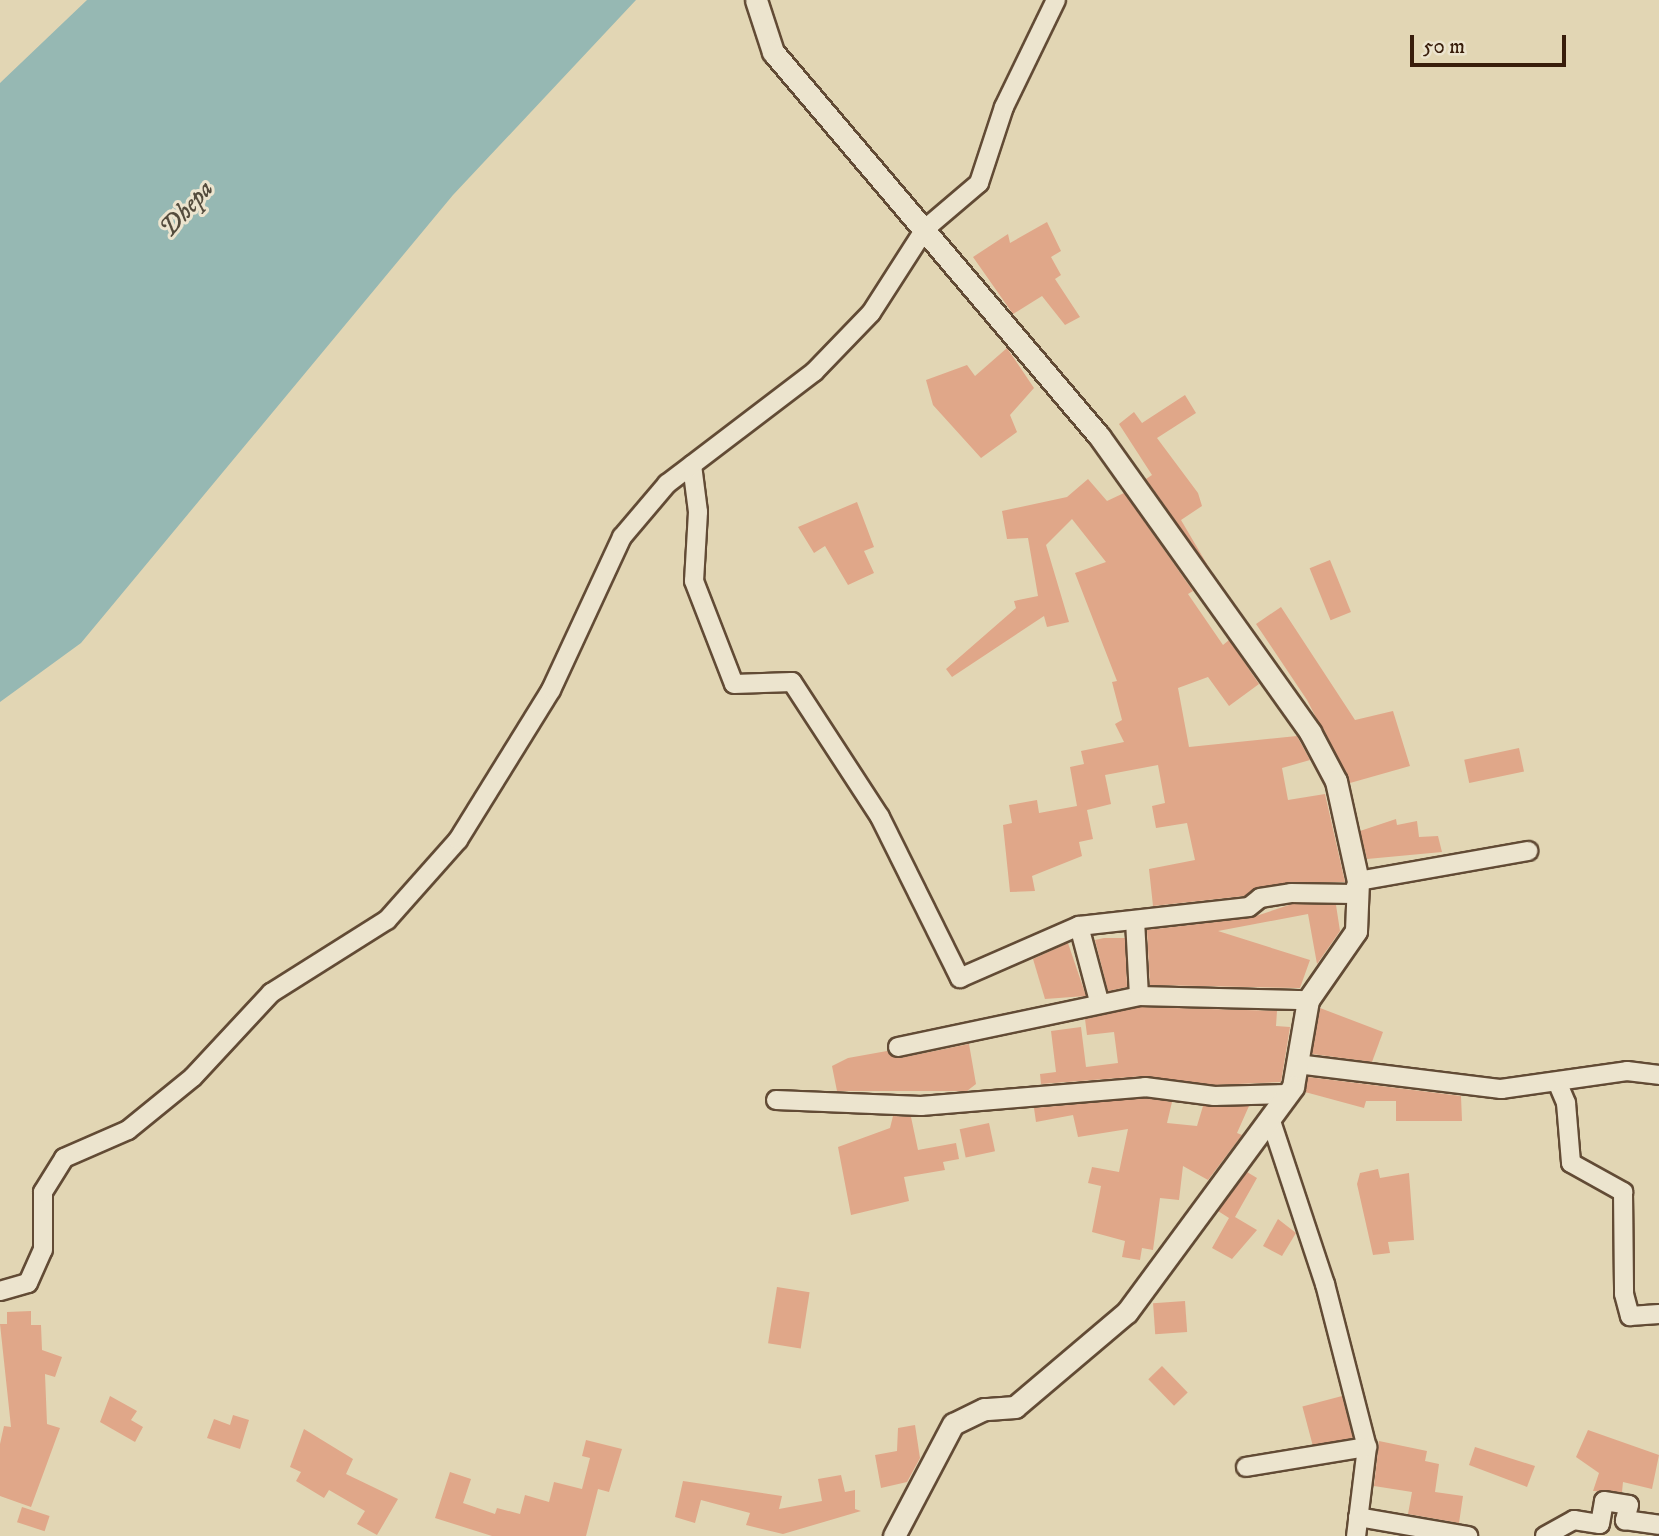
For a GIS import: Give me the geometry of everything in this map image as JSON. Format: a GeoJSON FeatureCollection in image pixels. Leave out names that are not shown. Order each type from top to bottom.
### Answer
{"type":"FeatureCollection","features":[{"type":"Feature","properties":{"kind":"street"},"geometry":{"type":"LineString","coordinates":[[756,0],[773,52],[1099,436],[1310,732],[1336,781],[1358,881],[1356,931],[1308,1000],[1297,1064],[1288,1094],[1127,1311],[1015,1407],[984,1409],[953,1424],[894,1536]]}},
{"type":"Feature","properties":{"kind":"street"},"geometry":{"type":"LineString","coordinates":[[0,1291],[29,1283],[43,1250],[43,1192],[64,1158],[128,1130],[192,1077],[271,993],[387,920],[458,840],[551,690],[622,537],[692,465],[814,373],[871,313],[925,229],[979,183],[1004,107],[1056,0]]}},
{"type":"Feature","properties":{"kind":"street"},"geometry":{"type":"LineString","coordinates":[[692,465],[698,512],[694,581],[734,684],[792,682],[880,817],[960,978],[1079,926],[1249,907],[1260,898],[1291,893],[1353,894],[1358,881]]}},
{"type":"Feature","properties":{"kind":"street"},"geometry":{"type":"LineString","coordinates":[[1358,881],[1528,851]]}},
{"type":"Feature","properties":{"kind":"street"},"geometry":{"type":"LineString","coordinates":[[1135,920],[1139,996]]}},
{"type":"Feature","properties":{"kind":"street"},"geometry":{"type":"LineString","coordinates":[[1079,926],[1099,1001]]}},
{"type":"Feature","properties":{"kind":"street"},"geometry":{"type":"LineString","coordinates":[[898,1047],[1099,1001],[1139,996],[1308,1000]]}},
{"type":"Feature","properties":{"kind":"street"},"geometry":{"type":"LineString","coordinates":[[1297,1064],[1422,1083],[1558,1084],[1627,1070],[1659,1075]]}},
{"type":"Feature","properties":{"kind":"street"},"geometry":{"type":"LineString","coordinates":[[1558,1084],[1566,1103],[1571,1163],[1623,1192],[1624,1294],[1630,1316],[1659,1314]]}},
{"type":"Feature","properties":{"kind":"street"},"geometry":{"type":"LineString","coordinates":[[776,1100],[921,1106],[1145,1087],[1214,1096],[1288,1094]]}},
{"type":"Feature","properties":{"kind":"street"},"geometry":{"type":"LineString","coordinates":[[1270,1118],[1325,1284],[1367,1447],[1356,1536]]}},
{"type":"Feature","properties":{"kind":"street"},"geometry":{"type":"LineString","coordinates":[[1246,1467],[1367,1447]]}},
{"type":"Feature","properties":{"kind":"street"},"geometry":{"type":"LineString","coordinates":[[1545,1536],[1574,1520],[1600,1524],[1604,1500],[1629,1505],[1625,1520],[1659,1525]]}},
{"type":"Feature","properties":{"kind":"street"},"geometry":{"type":"LineString","coordinates":[[1358,1517],[1468,1536]]}},
{"type":"Feature","properties":{"kind":"water","name":"Dhepa"},"geometry":{"type":"Polygon","coordinates":[[[87,0],[636,0],[453,195],[81,643],[0,702],[0,83],[87,0]]]}},
{"type":"Feature","properties":{"kind":"building"},"geometry":{"type":"Polygon","coordinates":[[[1047,222],[1061,251],[1051,257],[1061,275],[1055,279],[1080,317],[1065,325],[1042,296],[1013,314],[973,257],[1008,234],[1010,243],[1047,222]]]}},
{"type":"Feature","properties":{"kind":"building"},"geometry":{"type":"Polygon","coordinates":[[[1007,348],[1034,388],[1010,415],[1017,432],[981,458],[933,405],[926,380],[967,365],[975,376],[1007,348]]]}},
{"type":"Feature","properties":{"kind":"building"},"geometry":{"type":"Polygon","coordinates":[[[1185,395],[1196,413],[1157,438],[1198,493],[1202,506],[1181,520],[1211,571],[1146,479],[1152,475],[1119,424],[1134,412],[1142,423],[1185,395]]]}},
{"type":"Feature","properties":{"kind":"building"},"geometry":{"type":"Polygon","coordinates":[[[1088,479],[1107,501],[1124,493],[1193,591],[1188,594],[1223,645],[1229,640],[1259,684],[1229,706],[1208,677],[1178,688],[1189,747],[1297,736],[1310,760],[1282,768],[1288,800],[1325,794],[1345,882],[1289,882],[1244,896],[1153,906],[1149,869],[1195,860],[1187,823],[1156,828],[1152,806],[1165,803],[1158,765],[1105,775],[1111,804],[1087,810],[1093,839],[1079,842],[1082,856],[1032,876],[1035,891],[1010,892],[1003,825],[1012,823],[1009,805],[1037,800],[1039,813],[1077,806],[1070,767],[1084,764],[1081,751],[1124,742],[1115,724],[1122,720],[1112,682],[1117,681],[1075,573],[1106,562],[1072,519],[1046,545],[1069,622],[1047,627],[1044,616],[952,677],[946,669],[1016,608],[1014,601],[1038,596],[1028,538],[1007,539],[1002,511],[1067,497],[1088,479]]]}},
{"type":"Feature","properties":{"kind":"building"},"geometry":{"type":"Polygon","coordinates":[[[857,502],[874,547],[864,551],[874,573],[848,585],[825,546],[814,553],[798,527],[857,502]]]}},
{"type":"Feature","properties":{"kind":"building"},"geometry":{"type":"Polygon","coordinates":[[[1330,560],[1351,612],[1331,620],[1310,568],[1330,560]]]}},
{"type":"Feature","properties":{"kind":"building"},"geometry":{"type":"Polygon","coordinates":[[[1281,607],[1355,720],[1393,711],[1410,766],[1350,783],[1307,700],[1256,624],[1281,607]]]}},
{"type":"Feature","properties":{"kind":"building"},"geometry":{"type":"Polygon","coordinates":[[[1519,748],[1524,771],[1469,783],[1464,760],[1519,748]]]}},
{"type":"Feature","properties":{"kind":"building"},"geometry":{"type":"Polygon","coordinates":[[[1396,819],[1397,825],[1417,821],[1419,837],[1438,836],[1442,852],[1367,859],[1360,831],[1396,819]]]}},
{"type":"Feature","properties":{"kind":"building"},"geometry":{"type":"Polygon","coordinates":[[[1292,904],[1336,905],[1340,931],[1317,964],[1308,914],[1218,931],[1310,960],[1300,988],[1150,985],[1147,930],[1250,918],[1292,904]]]}},
{"type":"Feature","properties":{"kind":"building"},"geometry":{"type":"Polygon","coordinates":[[[1125,938],[1127,987],[1108,991],[1095,940],[1125,938]]]}},
{"type":"Feature","properties":{"kind":"building"},"geometry":{"type":"Polygon","coordinates":[[[1068,943],[1086,996],[1045,999],[1033,959],[1068,943]]]}},
{"type":"Feature","properties":{"kind":"building"},"geometry":{"type":"Polygon","coordinates":[[[1140,1007],[1277,1011],[1276,1026],[1290,1027],[1281,1082],[1215,1085],[1144,1076],[1041,1084],[1040,1074],[1056,1072],[1051,1031],[1081,1027],[1086,1067],[1118,1063],[1114,1032],[1087,1035],[1085,1019],[1140,1007]]]}},
{"type":"Feature","properties":{"kind":"building"},"geometry":{"type":"Polygon","coordinates":[[[1320,1008],[1383,1032],[1372,1062],[1312,1054],[1320,1008]]]}},
{"type":"Feature","properties":{"kind":"building"},"geometry":{"type":"Polygon","coordinates":[[[969,1044],[976,1084],[967,1091],[837,1091],[832,1066],[848,1058],[887,1051],[900,1058],[969,1044]]]}},
{"type":"Feature","properties":{"kind":"building"},"geometry":{"type":"Polygon","coordinates":[[[1308,1077],[1461,1096],[1462,1121],[1396,1121],[1396,1101],[1366,1101],[1364,1108],[1305,1092],[1308,1077]]]}},
{"type":"Feature","properties":{"kind":"building"},"geometry":{"type":"Polygon","coordinates":[[[1145,1098],[1172,1102],[1167,1123],[1197,1126],[1203,1106],[1249,1106],[1237,1133],[1242,1135],[1208,1180],[1183,1166],[1179,1200],[1160,1198],[1153,1250],[1142,1248],[1140,1260],[1122,1257],[1125,1241],[1092,1232],[1101,1186],[1088,1183],[1092,1167],[1119,1172],[1128,1129],[1078,1137],[1073,1115],[1036,1122],[1034,1108],[1145,1098]]]}},
{"type":"Feature","properties":{"kind":"building"},"geometry":{"type":"Polygon","coordinates":[[[893,1116],[911,1117],[918,1150],[956,1143],[959,1159],[943,1162],[945,1170],[904,1177],[909,1201],[851,1215],[838,1147],[890,1128],[893,1116]]]}},
{"type":"Feature","properties":{"kind":"building"},"geometry":{"type":"Polygon","coordinates":[[[989,1123],[995,1151],[966,1158],[960,1129],[989,1123]]]}},
{"type":"Feature","properties":{"kind":"building"},"geometry":{"type":"Polygon","coordinates":[[[1378,1169],[1380,1178],[1409,1173],[1414,1240],[1388,1242],[1390,1253],[1373,1255],[1357,1184],[1360,1173],[1378,1169]]]}},
{"type":"Feature","properties":{"kind":"building"},"geometry":{"type":"Polygon","coordinates":[[[1247,1172],[1257,1178],[1235,1217],[1257,1230],[1232,1259],[1212,1248],[1229,1218],[1218,1211],[1247,1172]]]}},
{"type":"Feature","properties":{"kind":"building"},"geometry":{"type":"Polygon","coordinates":[[[1278,1219],[1296,1233],[1282,1256],[1263,1246],[1278,1219]]]}},
{"type":"Feature","properties":{"kind":"building"},"geometry":{"type":"Polygon","coordinates":[[[777,1287],[810,1292],[801,1348],[768,1343],[777,1287]]]}},
{"type":"Feature","properties":{"kind":"building"},"geometry":{"type":"Polygon","coordinates":[[[1185,1301],[1187,1332],[1155,1334],[1153,1303],[1185,1301]]]}},
{"type":"Feature","properties":{"kind":"building"},"geometry":{"type":"Polygon","coordinates":[[[31,1311],[31,1325],[41,1325],[42,1350],[62,1357],[55,1377],[45,1374],[47,1424],[60,1428],[31,1507],[0,1496],[0,1444],[4,1426],[11,1427],[0,1324],[7,1324],[7,1312],[31,1311]]]}},
{"type":"Feature","properties":{"kind":"building"},"geometry":{"type":"Polygon","coordinates":[[[1162,1366],[1188,1393],[1174,1406],[1148,1379],[1162,1366]]]}},
{"type":"Feature","properties":{"kind":"building"},"geometry":{"type":"Polygon","coordinates":[[[110,1396],[137,1411],[131,1420],[143,1427],[135,1442],[100,1422],[110,1396]]]}},
{"type":"Feature","properties":{"kind":"building"},"geometry":{"type":"Polygon","coordinates":[[[1342,1396],[1353,1438],[1314,1448],[1302,1407],[1342,1396]]]}},
{"type":"Feature","properties":{"kind":"building"},"geometry":{"type":"Polygon","coordinates":[[[233,1415],[249,1420],[240,1449],[207,1438],[214,1419],[230,1425],[233,1415]]]}},
{"type":"Feature","properties":{"kind":"building"},"geometry":{"type":"Polygon","coordinates":[[[915,1425],[920,1458],[907,1482],[881,1488],[875,1455],[897,1451],[898,1428],[915,1425]]]}},
{"type":"Feature","properties":{"kind":"building"},"geometry":{"type":"Polygon","coordinates":[[[304,1429],[353,1459],[346,1474],[398,1499],[377,1535],[357,1524],[365,1511],[329,1490],[324,1498],[296,1481],[301,1472],[290,1467],[304,1429]]]}},
{"type":"Feature","properties":{"kind":"building"},"geometry":{"type":"Polygon","coordinates":[[[1588,1430],[1659,1455],[1652,1489],[1623,1482],[1622,1492],[1593,1491],[1599,1473],[1576,1457],[1588,1430]]]}},
{"type":"Feature","properties":{"kind":"building"},"geometry":{"type":"Polygon","coordinates":[[[586,1440],[622,1449],[609,1492],[598,1489],[586,1536],[492,1536],[435,1518],[450,1472],[471,1479],[463,1503],[495,1514],[497,1508],[520,1514],[525,1495],[549,1502],[554,1482],[582,1489],[590,1458],[582,1456],[586,1440]]]}},
{"type":"Feature","properties":{"kind":"building"},"geometry":{"type":"Polygon","coordinates":[[[1379,1441],[1427,1451],[1425,1461],[1439,1464],[1435,1492],[1463,1496],[1459,1523],[1408,1514],[1412,1492],[1374,1486],[1379,1441]]]}},
{"type":"Feature","properties":{"kind":"building"},"geometry":{"type":"Polygon","coordinates":[[[1475,1447],[1535,1466],[1527,1487],[1469,1465],[1475,1447]]]}},
{"type":"Feature","properties":{"kind":"building"},"geometry":{"type":"Polygon","coordinates":[[[841,1475],[845,1492],[855,1490],[855,1509],[861,1511],[783,1534],[746,1525],[750,1513],[701,1500],[695,1523],[675,1517],[683,1481],[782,1496],[779,1509],[822,1501],[818,1479],[841,1475]]]}},
{"type":"Feature","properties":{"kind":"building"},"geometry":{"type":"Polygon","coordinates":[[[22,1507],[50,1516],[45,1531],[17,1522],[22,1507]]]}}]}
